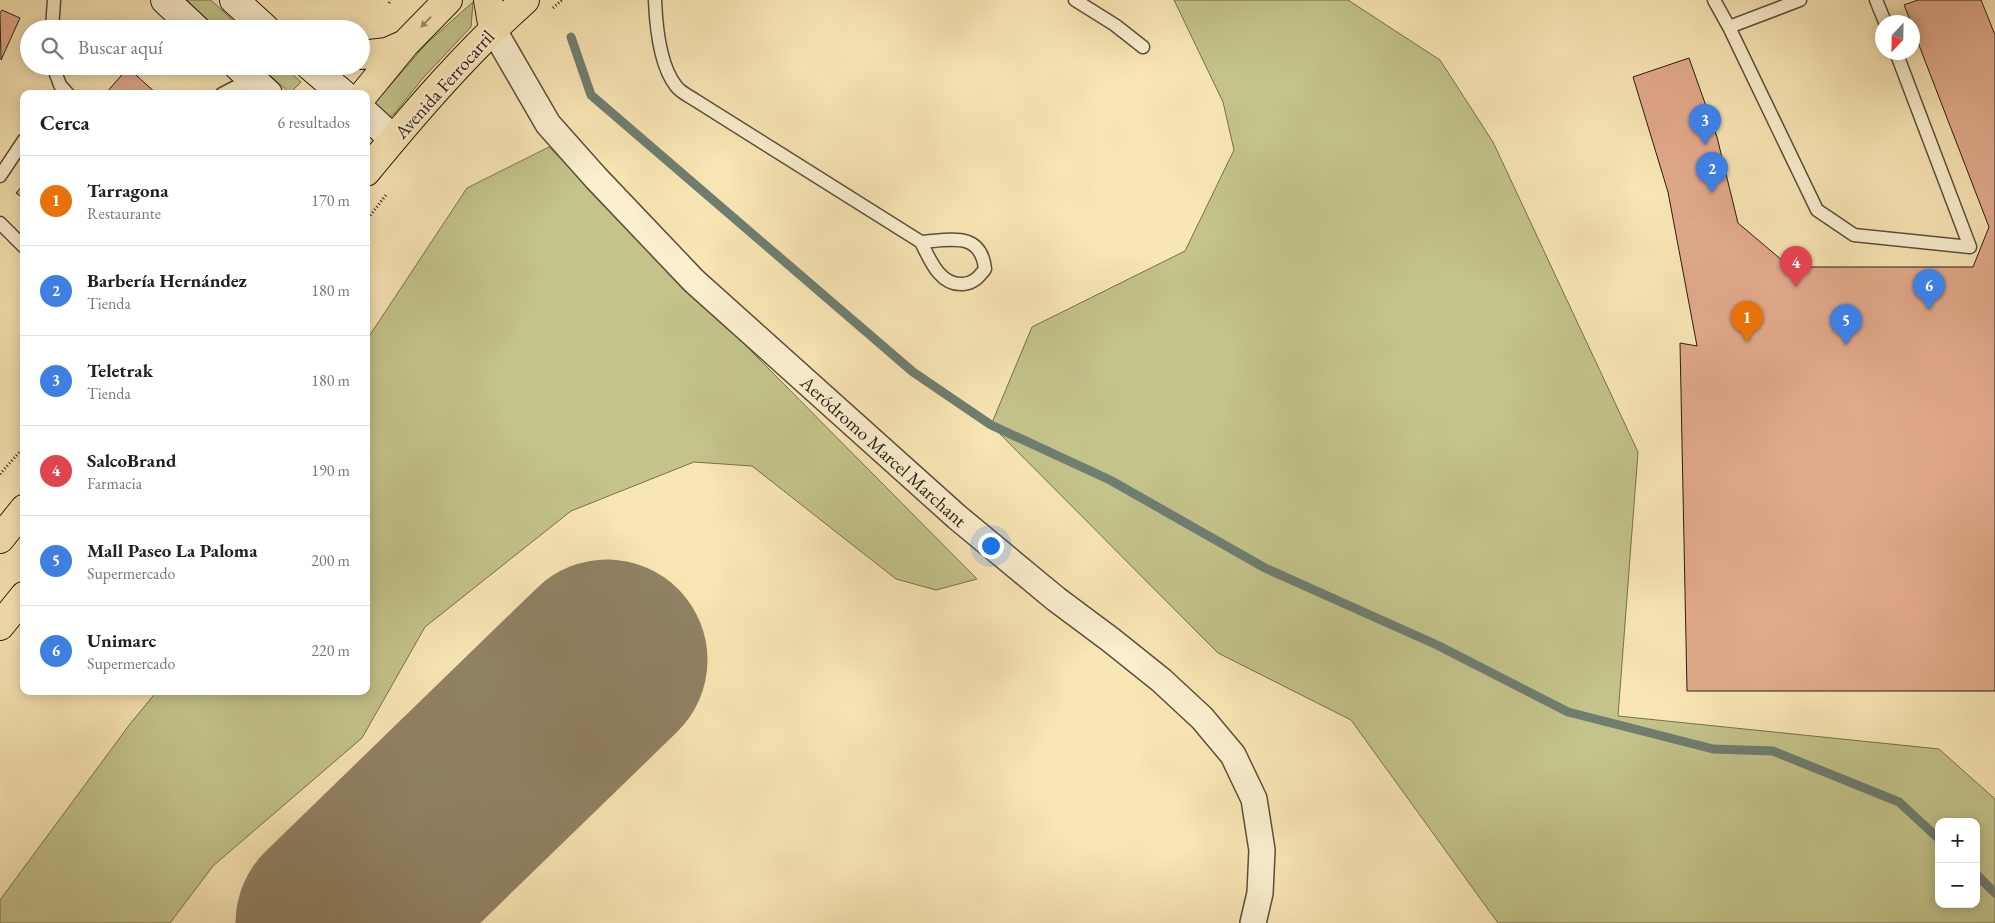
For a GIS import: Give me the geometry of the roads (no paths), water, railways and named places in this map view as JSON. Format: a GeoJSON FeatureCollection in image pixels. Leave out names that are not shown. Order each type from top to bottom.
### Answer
{"type":"FeatureCollection","features":[{"type":"Feature","properties":{"kind":"main road"},"geometry":{"type":"LineString","coordinates":[[165,0],[186,20]]}},
{"type":"Feature","properties":{"kind":"main road"},"geometry":{"type":"LineString","coordinates":[[234,0],[256,20]]}},
{"type":"Feature","properties":{"kind":"main road"},"geometry":{"type":"LineString","coordinates":[[367,90],[405,44],[448,0]]}},
{"type":"Feature","properties":{"kind":"main road"},"geometry":{"type":"LineString","coordinates":[[488,0],[493,29]]}},
{"type":"Feature","properties":{"kind":"main road","name":"Avenida Ferrocarril"},"geometry":{"type":"LineString","coordinates":[[370,167],[454,70],[493,29],[525,0]]}},
{"type":"Feature","properties":{"kind":"main road"},"geometry":{"type":"LineString","coordinates":[[370,54],[387,52],[405,44]]}},
{"type":"Feature","properties":{"kind":"main road"},"geometry":{"type":"LineString","coordinates":[[321,75],[338,90]]}},
{"type":"Feature","properties":{"kind":"main road"},"geometry":{"type":"LineString","coordinates":[[370,118],[393,139]]}},
{"type":"Feature","properties":{"kind":"main road"},"geometry":{"type":"LineString","coordinates":[[0,539],[20,514]]}},
{"type":"Feature","properties":{"kind":"main road"},"geometry":{"type":"LineString","coordinates":[[0,626],[20,601]]}},
{"type":"Feature","properties":{"kind":"street","name":"Aeródromo Marcel Marchant"},"geometry":{"type":"LineString","coordinates":[[493,29],[548,124],[694,281],[956,517],[1056,599],[1161,680],[1202,718],[1232,755],[1254,799],[1262,850],[1260,893],[1253,923]]}},
{"type":"Feature","properties":{"kind":"lane"},"geometry":{"type":"LineString","coordinates":[[53,20],[54,0]]}},
{"type":"Feature","properties":{"kind":"lane"},"geometry":{"type":"LineString","coordinates":[[655,0],[658,37],[663,60],[676,86],[695,100],[921,242],[942,278],[955,285],[968,283],[978,279],[985,269],[984,255],[976,244],[958,240],[921,242]]}},
{"type":"Feature","properties":{"kind":"lane"},"geometry":{"type":"LineString","coordinates":[[1075,0],[1143,47]]}},
{"type":"Feature","properties":{"kind":"lane"},"geometry":{"type":"LineString","coordinates":[[1714,0],[1729,27],[1817,210],[1854,235],[1975,248],[1899,60]]}},
{"type":"Feature","properties":{"kind":"lane"},"geometry":{"type":"LineString","coordinates":[[1729,27],[1800,0]]}},
{"type":"Feature","properties":{"kind":"lane"},"geometry":{"type":"LineString","coordinates":[[1876,0],[1882,15]]}},
{"type":"Feature","properties":{"kind":"lane"},"geometry":{"type":"LineString","coordinates":[[56,75],[61,90]]}},
{"type":"Feature","properties":{"kind":"lane"},"geometry":{"type":"LineString","coordinates":[[231,90],[252,80]]}},
{"type":"Feature","properties":{"kind":"lane"},"geometry":{"type":"LineString","coordinates":[[0,176],[20,146]]}},
{"type":"Feature","properties":{"kind":"lane"},"geometry":{"type":"LineString","coordinates":[[0,223],[20,242]]}},
{"type":"Feature","properties":{"kind":"waterway"},"geometry":{"type":"LineString","coordinates":[[571,37],[591,95],[913,372],[991,425],[1110,480],[1265,568],[1437,645],[1568,712],[1713,749],[1773,751],[1899,802],[1935,835]]}},
{"type":"Feature","properties":{"kind":"waterway"},"geometry":{"type":"LineString","coordinates":[[1980,878],[1995,893]]}},
{"type":"Feature","properties":{"kind":"place","name":"Teletrak"},"geometry":{"type":"Point","coordinates":[1705,145]}},
{"type":"Feature","properties":{"kind":"place","name":"Barbería Hernández"},"geometry":{"type":"Point","coordinates":[1712,193]}},
{"type":"Feature","properties":{"kind":"place","name":"SalcoBrand"},"geometry":{"type":"Point","coordinates":[1796,287]}},
{"type":"Feature","properties":{"kind":"place","name":"Unimarc"},"geometry":{"type":"Point","coordinates":[1929,310]}},
{"type":"Feature","properties":{"kind":"place","name":"Tarragona"},"geometry":{"type":"Point","coordinates":[1747,342]}},
{"type":"Feature","properties":{"kind":"place","name":"Mall Paseo La Paloma"},"geometry":{"type":"Point","coordinates":[1846,345]}}]}
